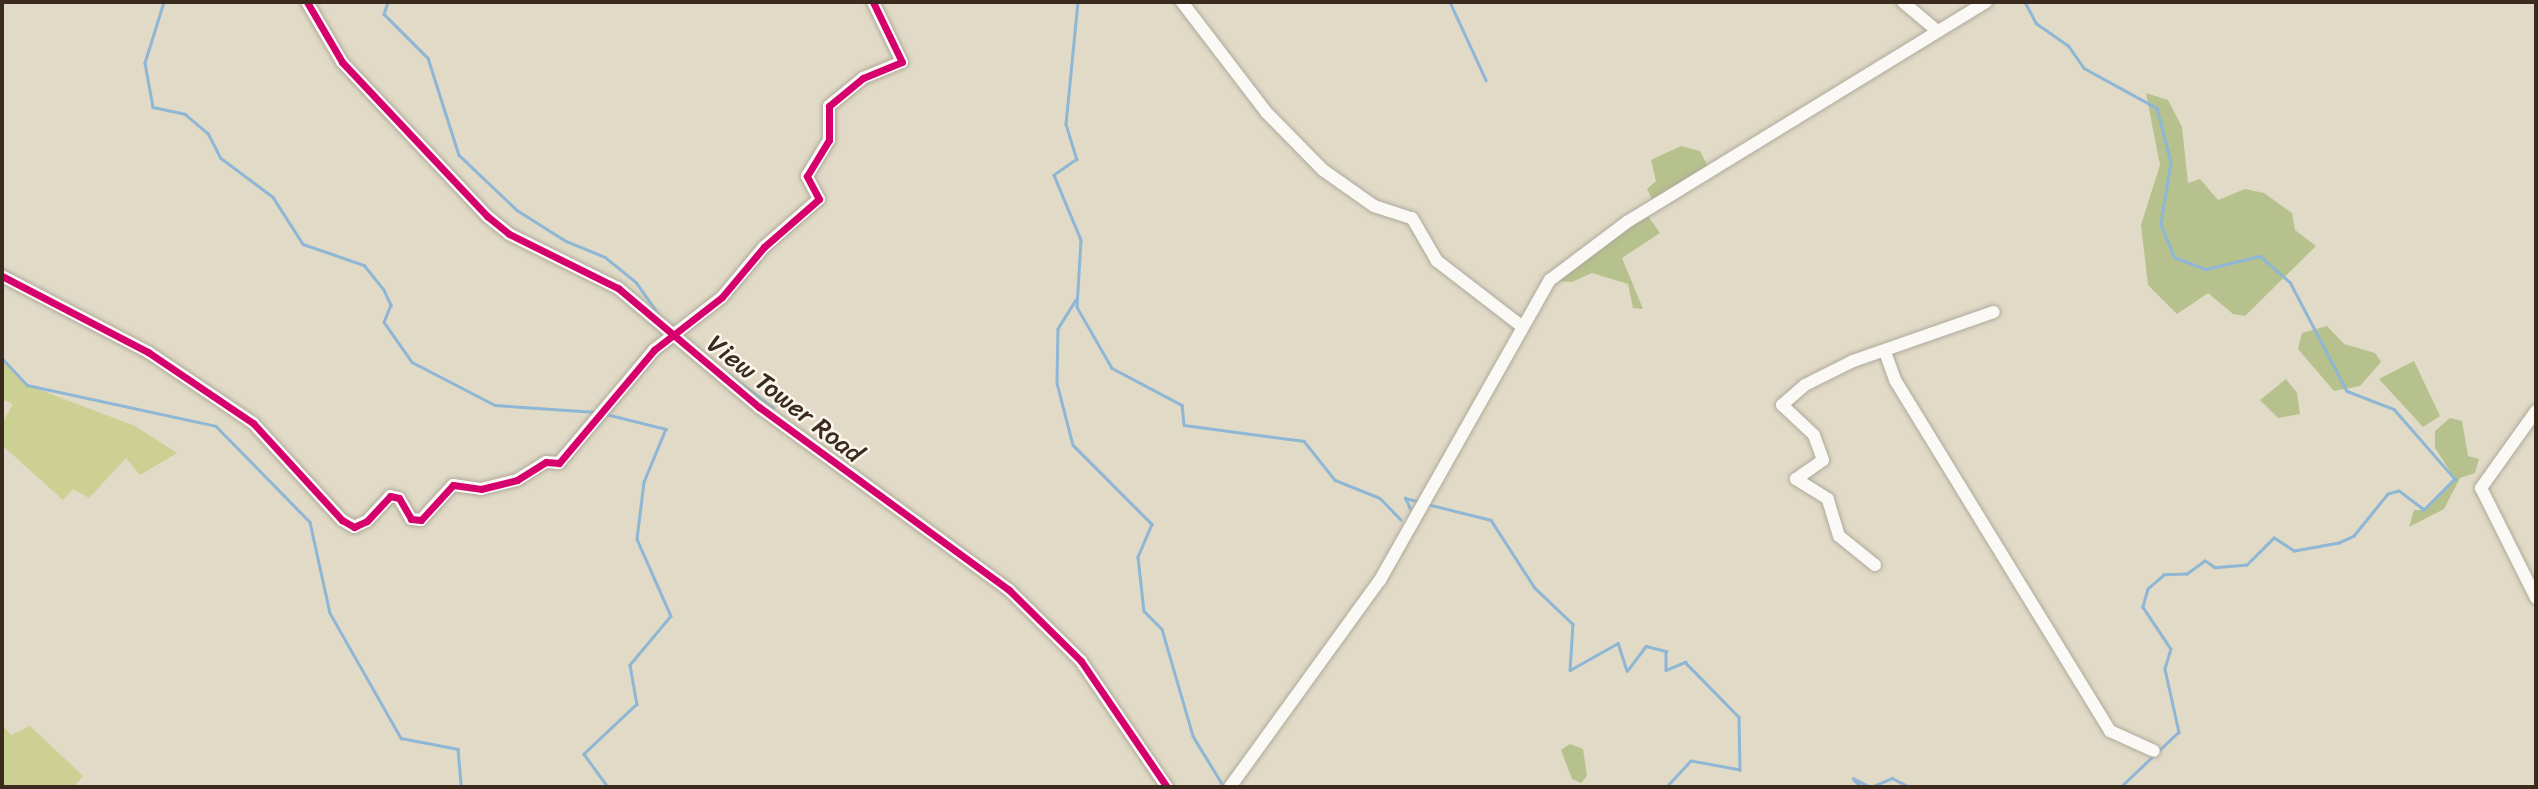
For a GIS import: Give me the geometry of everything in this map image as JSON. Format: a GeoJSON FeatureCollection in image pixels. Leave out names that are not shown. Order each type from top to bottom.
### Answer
{"type":"FeatureCollection","features":[{"type":"Feature","properties":{"kind":"street","name":"View Tower Road"},"geometry":{"type":"LineString","coordinates":[[307,2],[341,62],[487,216],[521,241],[618,288],[670,335],[1009,590],[1082,661],[1167,787]]}},
{"type":"Feature","properties":{"kind":"street"},"geometry":{"type":"LineString","coordinates":[[2,276],[148,352],[254,422],[323,505],[354,527],[390,496],[399,498],[411,519],[421,520],[453,485],[481,489],[517,480],[546,462],[559,463],[670,335],[722,297],[764,247],[819,199],[807,176],[829,140],[825,117],[838,94],[902,62],[873,2]]}},
{"type":"Feature","properties":{"kind":"street"},"geometry":{"type":"LineString","coordinates":[[1182,2],[1266,112],[1323,170],[1374,206],[1412,218],[1437,261],[1520,325]]}},
{"type":"Feature","properties":{"kind":"street"},"geometry":{"type":"LineString","coordinates":[[1903,2],[1935,29]]}},
{"type":"Feature","properties":{"kind":"street"},"geometry":{"type":"LineString","coordinates":[[1231,786],[1380,580],[1419,503],[1520,325],[1550,279],[1627,222],[1935,29],[1986,2]]}},
{"type":"Feature","properties":{"kind":"street"},"geometry":{"type":"LineString","coordinates":[[1875,565],[1839,536],[1828,499],[1796,478],[1823,460],[1815,435],[1782,405],[1805,385],[1994,312]]}},
{"type":"Feature","properties":{"kind":"street"},"geometry":{"type":"LineString","coordinates":[[1885,352],[1901,392],[2110,730],[2154,751]]}},
{"type":"Feature","properties":{"kind":"street"},"geometry":{"type":"LineString","coordinates":[[2536,411],[2481,488],[2536,598]]}},
{"type":"Feature","properties":{"kind":"green space"},"geometry":{"type":"Polygon","coordinates":[[[2146,93],[2168,100],[2182,127],[2188,183],[2200,179],[2218,200],[2245,189],[2264,193],[2292,213],[2295,230],[2316,246],[2245,316],[2233,314],[2208,293],[2177,314],[2148,285],[2141,225],[2160,165],[2146,93]]]}},
{"type":"Feature","properties":{"kind":"green space"},"geometry":{"type":"Polygon","coordinates":[[[1681,146],[1700,151],[1708,167],[1652,199],[1647,189],[1656,181],[1651,160],[1681,146]]]}},
{"type":"Feature","properties":{"kind":"green space"},"geometry":{"type":"Polygon","coordinates":[[[1645,212],[1660,233],[1622,258],[1643,309],[1633,308],[1628,284],[1592,273],[1572,282],[1550,280],[1645,212]]]}},
{"type":"Feature","properties":{"kind":"green space"},"geometry":{"type":"Polygon","coordinates":[[[2327,326],[2344,344],[2375,353],[2381,362],[2360,386],[2334,391],[2298,349],[2302,333],[2327,326]]]}},
{"type":"Feature","properties":{"kind":"green space"},"geometry":{"type":"Polygon","coordinates":[[[2,358],[27,385],[135,426],[177,453],[140,475],[126,458],[89,498],[73,489],[63,500],[2,445],[2,424],[13,404],[2,399],[2,358]]]}},
{"type":"Feature","properties":{"kind":"green space"},"geometry":{"type":"Polygon","coordinates":[[[2414,361],[2440,416],[2423,427],[2379,379],[2414,361]]]}},
{"type":"Feature","properties":{"kind":"green space"},"geometry":{"type":"Polygon","coordinates":[[[2286,379],[2297,393],[2300,414],[2278,418],[2260,400],[2286,379]]]}},
{"type":"Feature","properties":{"kind":"green space"},"geometry":{"type":"Polygon","coordinates":[[[2450,418],[2462,421],[2468,456],[2479,459],[2475,473],[2460,478],[2444,509],[2409,527],[2414,510],[2424,510],[2455,479],[2435,448],[2435,431],[2450,418]]]}},
{"type":"Feature","properties":{"kind":"green space"},"geometry":{"type":"Polygon","coordinates":[[[2,725],[11,735],[30,726],[83,776],[73,787],[2,787],[2,725]]]}},
{"type":"Feature","properties":{"kind":"green space"},"geometry":{"type":"Polygon","coordinates":[[[1570,744],[1583,749],[1587,776],[1581,783],[1572,779],[1561,750],[1570,744]]]}},
{"type":"Feature","properties":{"kind":"waterway"},"geometry":{"type":"LineString","coordinates":[[164,2],[145,63],[153,107],[185,114],[208,133],[221,158],[273,197],[303,244],[364,265],[384,290],[391,305],[384,322],[412,362],[495,405],[596,412]]}},
{"type":"Feature","properties":{"kind":"waterway"},"geometry":{"type":"LineString","coordinates":[[388,2],[384,14],[428,58],[459,155],[517,210],[566,241],[605,257],[636,282],[658,313]]}},
{"type":"Feature","properties":{"kind":"waterway"},"geometry":{"type":"LineString","coordinates":[[1078,2],[1066,124],[1077,159],[1054,175],[1081,240],[1077,307],[1112,368],[1182,405],[1184,425],[1304,441],[1335,480],[1380,498],[1401,520]]}},
{"type":"Feature","properties":{"kind":"waterway"},"geometry":{"type":"LineString","coordinates":[[1450,2],[1486,80]]}},
{"type":"Feature","properties":{"kind":"waterway"},"geometry":{"type":"LineString","coordinates":[[2025,2],[2036,23],[2068,45],[2084,68],[2157,108],[2171,162],[2161,224],[2174,257],[2206,269],[2260,256],[2290,282],[2347,391],[2394,409],[2455,479],[2424,510],[2399,491],[2388,494],[2354,536],[2339,543],[2294,551],[2274,538],[2247,565],[2215,568],[2205,561],[2187,574],[2164,575],[2148,589],[2143,607],[2171,649],[2165,669],[2179,732],[2121,787]]}},
{"type":"Feature","properties":{"kind":"waterway"},"geometry":{"type":"LineString","coordinates":[[1076,300],[1058,329],[1057,383],[1073,445],[1152,524],[1138,557],[1144,611],[1162,629],[1193,736],[1224,787]]}},
{"type":"Feature","properties":{"kind":"waterway"},"geometry":{"type":"LineString","coordinates":[[2,358],[27,385],[216,426],[310,522],[330,613],[401,738],[458,749],[461,787]]}},
{"type":"Feature","properties":{"kind":"waterway"},"geometry":{"type":"LineString","coordinates":[[729,374],[774,408]]}},
{"type":"Feature","properties":{"kind":"waterway"},"geometry":{"type":"LineString","coordinates":[[606,414],[666,429],[644,482],[637,539],[671,616],[630,665],[637,704],[584,754],[608,787]]}},
{"type":"Feature","properties":{"kind":"waterway"},"geometry":{"type":"LineString","coordinates":[[1410,509],[1405,498],[1421,502]]}},
{"type":"Feature","properties":{"kind":"waterway"},"geometry":{"type":"LineString","coordinates":[[1427,504],[1491,520],[1535,588],[1573,624],[1570,670],[1618,643],[1627,671],[1646,646],[1666,651],[1666,670],[1685,662],[1739,717],[1740,770],[1691,761],[1667,787]]}},
{"type":"Feature","properties":{"kind":"waterway"},"geometry":{"type":"LineString","coordinates":[[1853,778],[1871,787],[1892,778],[1910,787]]}},
{"type":"Feature","properties":{"kind":"waterway"},"geometry":{"type":"LineString","coordinates":[[1854,780],[1862,787]]}},
{"type":"Feature","properties":{"kind":"cycle path"},"geometry":{"type":"LineString","coordinates":[[307,2],[342,62],[487,216],[509,234],[618,288],[759,407],[1009,590],[1081,661],[1167,787]]}},
{"type":"Feature","properties":{"kind":"cycle path"},"geometry":{"type":"LineString","coordinates":[[2,276],[148,352],[253,423],[342,520],[354,527],[367,521],[390,496],[399,498],[411,519],[421,520],[453,485],[481,489],[517,480],[546,462],[559,463],[654,350],[722,297],[764,247],[819,199],[807,176],[829,140],[829,106],[863,78],[902,62],[873,2]]}}]}
